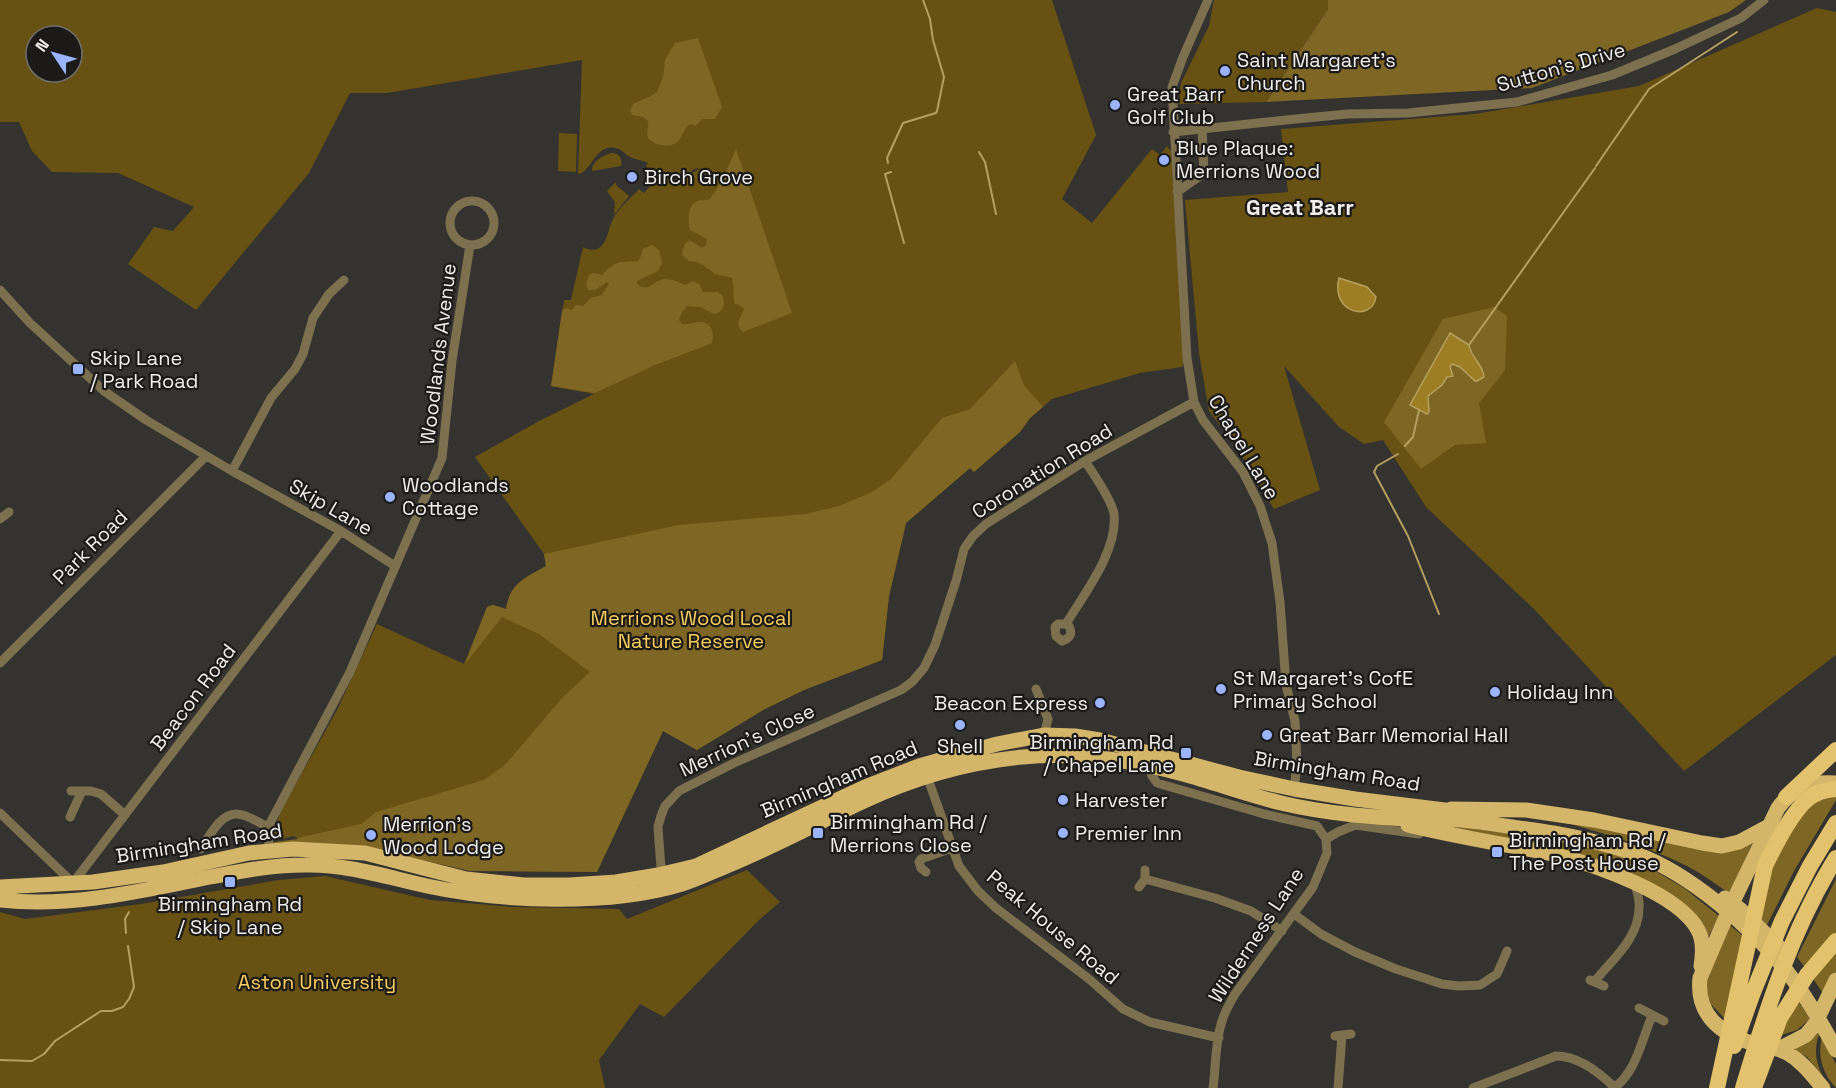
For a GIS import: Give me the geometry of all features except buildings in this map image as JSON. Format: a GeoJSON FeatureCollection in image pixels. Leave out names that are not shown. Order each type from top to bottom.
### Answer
{"type":"FeatureCollection","features":[{"type":"Feature","properties":{"kind":"highway","name":"Birmingham Road"},"geometry":{"type":"LineString","coordinates":[[0,900],[59,902],[96,898],[251,869],[309,864],[354,868],[428,886],[465,892],[525,898],[624,896],[696,866],[865,787],[919,766],[997,744],[1050,736],[1075,736],[1100,740],[1294,789],[1436,815],[1577,829],[1650,854],[1741,910],[1766,933],[1813,990],[1832,1028],[1836,1050]]}},
{"type":"Feature","properties":{"kind":"highway"},"geometry":{"type":"LineString","coordinates":[[1085,756],[1071,751],[1044,747],[1050,736],[1088,743],[1099,748],[1105,758]]}},
{"type":"Feature","properties":{"kind":"highway"},"geometry":{"type":"LineString","coordinates":[[1700,978],[1767,826],[1786,797],[1836,750]]}},
{"type":"Feature","properties":{"kind":"highway","name":"Birmingham Road"},"geometry":{"type":"LineString","coordinates":[[0,887],[93,882],[163,872],[268,850],[316,849],[365,853],[466,879],[524,885],[581,885],[662,880],[770,848],[865,800],[927,776],[1010,758],[1045,755],[1085,756],[1149,765],[1283,803],[1336,814],[1420,820],[1436,815]]}},
{"type":"Feature","properties":{"kind":"highway"},"geometry":{"type":"LineString","coordinates":[[1786,797],[1807,785],[1836,783]]}},
{"type":"Feature","properties":{"kind":"highway"},"geometry":{"type":"LineString","coordinates":[[1717,1088],[1765,866],[1776,844],[1803,804],[1815,794],[1836,789]]}},
{"type":"Feature","properties":{"kind":"highway"},"geometry":{"type":"LineString","coordinates":[[1436,815],[1526,810],[1593,820],[1722,846],[1739,842],[1767,826]]}},
{"type":"Feature","properties":{"kind":"highway"},"geometry":{"type":"LineString","coordinates":[[1436,815],[1452,835]]}},
{"type":"Feature","properties":{"kind":"highway"},"geometry":{"type":"LineString","coordinates":[[1378,817],[1452,835],[1558,855],[1593,866],[1657,894],[1689,917],[1699,931],[1703,954],[1700,998],[1706,1014],[1718,1025],[1750,1043],[1779,1049],[1797,1059],[1823,1088]]}},
{"type":"Feature","properties":{"kind":"highway"},"geometry":{"type":"LineString","coordinates":[[1725,1088],[1736,1041],[1782,921],[1810,866],[1836,823]]}},
{"type":"Feature","properties":{"kind":"highway"},"geometry":{"type":"LineString","coordinates":[[1743,1088],[1770,1001],[1789,950],[1807,909],[1836,858]]}},
{"type":"Feature","properties":{"kind":"highway"},"geometry":{"type":"LineString","coordinates":[[93,882],[96,898]]}},
{"type":"Feature","properties":{"kind":"highway"},"geometry":{"type":"LineString","coordinates":[[54,885],[59,902]]}},
{"type":"Feature","properties":{"kind":"highway"},"geometry":{"type":"LineString","coordinates":[[1754,1088],[1780,1018],[1807,975],[1836,941]]}},
{"type":"Feature","properties":{"kind":"highway"},"geometry":{"type":"LineString","coordinates":[[1779,1049],[1806,1035],[1815,1024],[1836,980]]}},
{"type":"Feature","properties":{"kind":"street","name":"Chapel Lane"},"geometry":{"type":"LineString","coordinates":[[1208,0],[1172,87],[1187,358],[1194,402],[1203,420],[1243,472],[1260,506],[1272,543],[1280,602],[1286,685],[1295,721],[1297,765],[1294,789]]}},
{"type":"Feature","properties":{"kind":"street","name":"Sutton's Drive"},"geometry":{"type":"LineString","coordinates":[[1173,132],[1202,127],[1347,114],[1408,113],[1516,102],[1612,75],[1741,18],[1764,0]]}},
{"type":"Feature","properties":{"kind":"street"},"geometry":{"type":"LineString","coordinates":[[1178,192],[1204,173],[1202,127]]}},
{"type":"Feature","properties":{"kind":"street","name":"Woodlands Avenue"},"geometry":{"type":"LineString","coordinates":[[470,200],[484,204],[494,216],[493,230],[484,242],[470,245],[457,240],[452,234],[450,219],[457,206],[470,200]]}},
{"type":"Feature","properties":{"kind":"street","name":"Woodlands Avenue"},"geometry":{"type":"LineString","coordinates":[[395,566],[442,458],[452,361],[470,245]]}},
{"type":"Feature","properties":{"kind":"street"},"geometry":{"type":"LineString","coordinates":[[232,471],[271,398],[295,369],[303,354],[313,318],[329,294],[342,286]]}},
{"type":"Feature","properties":{"kind":"street","name":"Skip Lane"},"geometry":{"type":"LineString","coordinates":[[0,290],[30,323],[104,391],[146,420],[341,531],[395,566]]}},
{"type":"Feature","properties":{"kind":"street","name":"Coronation Road"},"geometry":{"type":"LineString","coordinates":[[912,682],[924,668],[935,645],[964,549],[973,536],[986,524],[1085,460],[1194,402]]}},
{"type":"Feature","properties":{"kind":"street","name":"Coronation Road"},"geometry":{"type":"LineString","coordinates":[[1177,413],[1199,412]]}},
{"type":"Feature","properties":{"kind":"street","name":"Park Road"},"geometry":{"type":"LineString","coordinates":[[0,663],[206,456]]}},
{"type":"Feature","properties":{"kind":"street"},"geometry":{"type":"LineString","coordinates":[[1066,624],[1101,567],[1112,540],[1114,513],[1085,460]]}},
{"type":"Feature","properties":{"kind":"street"},"geometry":{"type":"LineString","coordinates":[[0,519],[9,512]]}},
{"type":"Feature","properties":{"kind":"street","name":"Beacon Road"},"geometry":{"type":"LineString","coordinates":[[73,883],[341,531]]}},
{"type":"Feature","properties":{"kind":"street"},"geometry":{"type":"LineString","coordinates":[[268,850],[268,827],[350,672],[395,566]]}},
{"type":"Feature","properties":{"kind":"street","name":"Merrion's Close"},"geometry":{"type":"LineString","coordinates":[[662,880],[658,827],[660,816],[665,806],[679,791],[734,763],[901,690],[912,682]]}},
{"type":"Feature","properties":{"kind":"street"},"geometry":{"type":"LineString","coordinates":[[1036,689],[1048,719],[1050,736]]}},
{"type":"Feature","properties":{"kind":"street"},"geometry":{"type":"LineString","coordinates":[[1149,765],[1157,783],[1264,814],[1317,826],[1326,839],[1355,825],[1429,836],[1452,835]]}},
{"type":"Feature","properties":{"kind":"street","name":"Peak House Road"},"geometry":{"type":"LineString","coordinates":[[927,776],[959,866],[978,891],[996,908],[1089,979],[1123,1009],[1150,1022],[1219,1038]]}},
{"type":"Feature","properties":{"kind":"street"},"geometry":{"type":"LineString","coordinates":[[71,791],[91,791],[101,794],[125,815]]}},
{"type":"Feature","properties":{"kind":"street"},"geometry":{"type":"LineString","coordinates":[[69,816],[82,791]]}},
{"type":"Feature","properties":{"kind":"street"},"geometry":{"type":"LineString","coordinates":[[0,813],[73,883]]}},
{"type":"Feature","properties":{"kind":"street"},"geometry":{"type":"LineString","coordinates":[[201,849],[221,821],[228,816],[237,814],[268,827]]}},
{"type":"Feature","properties":{"kind":"street","name":"Wilderness Lane"},"geometry":{"type":"LineString","coordinates":[[1213,1088],[1222,1022],[1235,994],[1313,887],[1327,853],[1326,839]]}},
{"type":"Feature","properties":{"kind":"street"},"geometry":{"type":"LineString","coordinates":[[926,872],[921,868],[919,862],[921,858],[952,848]]}},
{"type":"Feature","properties":{"kind":"street"},"geometry":{"type":"LineString","coordinates":[[1143,879],[1215,898],[1251,911],[1282,931]]}},
{"type":"Feature","properties":{"kind":"street"},"geometry":{"type":"LineString","coordinates":[[1596,982],[1632,934],[1640,909],[1635,884]]}},
{"type":"Feature","properties":{"kind":"street"},"geometry":{"type":"LineString","coordinates":[[1640,909],[1657,894]]}},
{"type":"Feature","properties":{"kind":"street"},"geometry":{"type":"LineString","coordinates":[[1294,914],[1321,934],[1355,952],[1396,969],[1442,984],[1460,986],[1480,984],[1497,974],[1507,951]]}},
{"type":"Feature","properties":{"kind":"street"},"geometry":{"type":"LineString","coordinates":[[1639,1008],[1665,1022]]}},
{"type":"Feature","properties":{"kind":"street"},"geometry":{"type":"LineString","coordinates":[[1473,1088],[1556,1056],[1567,1056],[1577,1059],[1615,1088],[1629,1073],[1652,1016]]}},
{"type":"Feature","properties":{"kind":"street"},"geometry":{"type":"LineString","coordinates":[[1338,1088],[1343,1035]]}},
{"type":"Feature","properties":{"kind":"green space"},"geometry":{"type":"Polygon","coordinates":[[[0,0],[1052,0],[1096,135],[1062,199],[1092,223],[1152,149],[1160,155],[1167,146],[1171,151],[1184,361],[1182,367],[1140,373],[1052,399],[1030,418],[1020,432],[974,472],[970,468],[906,523],[889,596],[882,660],[804,690],[765,709],[697,750],[663,731],[597,872],[470,871],[392,853],[268,843],[298,839],[294,836],[278,840],[273,831],[282,809],[337,710],[377,624],[464,664],[487,607],[493,605],[506,609],[515,587],[525,578],[546,566],[544,554],[475,457],[539,421],[594,394],[551,386],[564,300],[571,300],[583,247],[593,250],[600,247],[605,241],[617,212],[639,189],[644,193],[650,186],[648,183],[656,176],[666,176],[671,173],[674,176],[674,183],[684,185],[687,176],[701,168],[694,169],[684,178],[676,177],[672,172],[654,174],[646,166],[648,163],[611,147],[600,152],[583,172],[578,174],[582,60],[387,93],[350,93],[309,173],[196,310],[128,264],[154,227],[173,231],[194,207],[118,173],[52,172],[32,151],[19,122],[0,122],[0,0]]]}},
{"type":"Feature","properties":{"kind":"green space"},"geometry":{"type":"Polygon","coordinates":[[[1214,0],[1328,0],[1328,9],[1266,102],[1179,104],[1181,83],[1209,26],[1214,0]]]}},
{"type":"Feature","properties":{"kind":"green space"},"geometry":{"type":"Polygon","coordinates":[[[1328,0],[1746,0],[1729,12],[1532,88],[1266,102],[1328,9],[1328,0]]]}},
{"type":"Feature","properties":{"kind":"green space"},"geometry":{"type":"Polygon","coordinates":[[[1817,8],[1836,12],[1836,655],[1684,771],[1534,609],[1426,507],[1383,440],[1364,444],[1339,427],[1284,366],[1320,490],[1274,509],[1240,452],[1209,411],[1199,353],[1185,200],[1288,192],[1281,129],[1475,114],[1639,86],[1817,8]]]}},
{"type":"Feature","properties":{"kind":"green space"},"geometry":{"type":"Polygon","coordinates":[[[698,38],[722,107],[715,119],[702,119],[695,126],[690,124],[673,145],[660,145],[651,141],[647,135],[648,121],[643,117],[633,115],[630,111],[633,104],[657,92],[663,78],[665,60],[675,43],[698,38]]]}},
{"type":"Feature","properties":{"kind":"green space"},"geometry":{"type":"Polygon","coordinates":[[[559,133],[577,134],[576,172],[558,171],[559,133]]]}},
{"type":"Feature","properties":{"kind":"green space"},"geometry":{"type":"Polygon","coordinates":[[[736,149],[792,313],[743,332],[738,322],[744,309],[735,304],[732,278],[715,274],[697,262],[689,261],[682,252],[685,244],[690,240],[702,248],[706,245],[707,239],[690,230],[690,211],[693,204],[698,201],[710,199],[722,181],[736,149]]]}},
{"type":"Feature","properties":{"kind":"green space"},"geometry":{"type":"Polygon","coordinates":[[[611,153],[619,156],[621,166],[592,171],[592,167],[601,157],[611,153]]]}},
{"type":"Feature","properties":{"kind":"green space"},"geometry":{"type":"Polygon","coordinates":[[[616,182],[616,185],[629,196],[614,215],[615,202],[607,191],[616,182]]]}},
{"type":"Feature","properties":{"kind":"green space"},"geometry":{"type":"Polygon","coordinates":[[[652,245],[659,250],[662,263],[658,271],[637,281],[637,284],[645,288],[665,279],[685,285],[693,281],[699,284],[703,292],[718,292],[723,296],[723,308],[717,313],[714,314],[700,307],[687,306],[679,320],[682,324],[707,323],[713,335],[712,343],[655,365],[595,393],[551,386],[562,311],[565,308],[572,310],[576,305],[583,306],[591,298],[602,295],[609,284],[607,282],[595,290],[588,290],[586,284],[589,275],[593,273],[602,275],[618,263],[638,261],[643,249],[652,245]]]}},
{"type":"Feature","properties":{"kind":"green space"},"geometry":{"type":"Polygon","coordinates":[[[1494,307],[1507,316],[1505,370],[1479,403],[1486,443],[1455,445],[1421,469],[1384,422],[1443,319],[1494,307]]]}},
{"type":"Feature","properties":{"kind":"green space","name":"Merrions Wood Local Nature Reserve"},"geometry":{"type":"Polygon","coordinates":[[[1015,361],[1024,385],[1043,407],[1030,418],[1020,432],[974,472],[970,468],[906,523],[889,596],[882,660],[804,690],[765,709],[697,750],[663,731],[597,872],[470,871],[392,853],[268,843],[298,839],[361,824],[376,812],[484,780],[505,765],[562,698],[590,672],[539,634],[502,617],[465,664],[487,607],[493,605],[506,609],[515,587],[525,578],[546,566],[544,554],[679,525],[805,514],[839,506],[872,492],[891,479],[942,418],[970,409],[1015,361]]]}},
{"type":"Feature","properties":{"kind":"green space"},"geometry":{"type":"Polygon","coordinates":[[[1836,796],[1836,800],[1794,871],[1767,925],[1756,915],[1766,881],[1805,805],[1836,796]]]}},
{"type":"Feature","properties":{"kind":"green space"},"geometry":{"type":"Polygon","coordinates":[[[1554,819],[1693,845],[1754,839],[1730,894],[1698,872],[1671,858],[1554,819]]]}},
{"type":"Feature","properties":{"kind":"green space"},"geometry":{"type":"Polygon","coordinates":[[[1448,827],[1579,842],[1642,863],[1684,888],[1719,916],[1705,944],[1691,913],[1524,841],[1448,827]]]}},
{"type":"Feature","properties":{"kind":"green space","name":"Aston University"},"geometry":{"type":"Polygon","coordinates":[[[747,870],[780,902],[760,919],[664,1017],[640,1004],[599,1060],[605,1088],[0,1088],[0,912],[25,919],[141,904],[279,880],[325,876],[430,900],[512,907],[619,909],[627,919],[747,870]]]}},
{"type":"Feature","properties":{"kind":"green space"},"geometry":{"type":"Polygon","coordinates":[[[1836,879],[1836,934],[1806,969],[1797,957],[1836,879]]]}},
{"type":"Feature","properties":{"kind":"green space"},"geometry":{"type":"Polygon","coordinates":[[[1726,922],[1743,936],[1725,1019],[1710,1003],[1704,985],[1726,922]]]}},
{"type":"Feature","properties":{"kind":"green space"},"geometry":{"type":"Polygon","coordinates":[[[1836,943],[1836,971],[1824,995],[1810,974],[1836,943]]]}},
{"type":"Feature","properties":{"kind":"green space"},"geometry":{"type":"Polygon","coordinates":[[[1796,998],[1810,1019],[1797,1030],[1778,1036],[1796,998]]]}},
{"type":"Feature","properties":{"kind":"green space"},"geometry":{"type":"Polygon","coordinates":[[[1817,1031],[1819,1034],[1816,1055],[1823,1076],[1807,1057],[1792,1048],[1817,1031]]]}},
{"type":"Feature","properties":{"kind":"green space"},"geometry":{"type":"Polygon","coordinates":[[[1822,1038],[1836,1064],[1836,1088],[1822,1065],[1820,1052],[1822,1038]]]}},
{"type":"Feature","properties":{"kind":"shaded area"},"geometry":{"type":"Polygon","coordinates":[[[1339,278],[1367,287],[1376,297],[1373,305],[1360,312],[1346,306],[1340,299],[1339,278]]]}},
{"type":"Feature","properties":{"kind":"shaded area"},"geometry":{"type":"Polygon","coordinates":[[[1450,333],[1469,345],[1472,354],[1482,368],[1484,377],[1475,381],[1460,367],[1452,364],[1450,367],[1453,376],[1447,377],[1442,385],[1428,396],[1429,412],[1427,414],[1410,405],[1450,333]]]}},
{"type":"Feature","properties":{"kind":"waterway"},"geometry":{"type":"LineString","coordinates":[[888,163],[887,158],[903,123],[937,111],[944,77],[923,0]]}},
{"type":"Feature","properties":{"kind":"waterway"},"geometry":{"type":"LineString","coordinates":[[1596,166],[1649,89],[1737,32]]}},
{"type":"Feature","properties":{"kind":"waterway"},"geometry":{"type":"LineString","coordinates":[[979,152],[985,162],[996,214]]}},
{"type":"Feature","properties":{"kind":"waterway"},"geometry":{"type":"LineString","coordinates":[[1469,345],[1595,168]]}},
{"type":"Feature","properties":{"kind":"waterway"},"geometry":{"type":"LineString","coordinates":[[891,172],[885,174],[904,243]]}},
{"type":"Feature","properties":{"kind":"waterway"},"geometry":{"type":"LineString","coordinates":[[1405,446],[1413,437],[1419,410]]}},
{"type":"Feature","properties":{"kind":"waterway"},"geometry":{"type":"LineString","coordinates":[[1398,454],[1377,466],[1374,472],[1408,536],[1439,614]]}},
{"type":"Feature","properties":{"kind":"waterway"},"geometry":{"type":"LineString","coordinates":[[126,933],[125,919],[129,912]]}},
{"type":"Feature","properties":{"kind":"waterway"},"geometry":{"type":"LineString","coordinates":[[0,1060],[32,1061],[44,1054],[55,1041],[101,1011],[112,1011],[123,1007],[134,987],[128,946]]}},
{"type":"Feature","properties":{"kind":"place","name":"Saint Margaret's Church"},"geometry":{"type":"Point","coordinates":[1225,71]}},
{"type":"Feature","properties":{"kind":"place","name":"Great Barr Golf Club"},"geometry":{"type":"Point","coordinates":[1115,105]}},
{"type":"Feature","properties":{"kind":"place","name":"Blue Plaque: Merrions Wood"},"geometry":{"type":"Point","coordinates":[1164,160]}},
{"type":"Feature","properties":{"kind":"place","name":"Birch Grove"},"geometry":{"type":"Point","coordinates":[632,177]}},
{"type":"Feature","properties":{"kind":"place","name":"Skip Lane / Park Road"},"geometry":{"type":"Point","coordinates":[78,369]}},
{"type":"Feature","properties":{"kind":"place","name":"Woodlands Cottage"},"geometry":{"type":"Point","coordinates":[390,497]}},
{"type":"Feature","properties":{"kind":"place","name":"St Margaret's CofE Primary School"},"geometry":{"type":"Point","coordinates":[1221,689]}},
{"type":"Feature","properties":{"kind":"place","name":"Holiday Inn"},"geometry":{"type":"Point","coordinates":[1495,692]}},
{"type":"Feature","properties":{"kind":"place","name":"Beacon Express"},"geometry":{"type":"Point","coordinates":[1100,703]}},
{"type":"Feature","properties":{"kind":"place","name":"Shell"},"geometry":{"type":"Point","coordinates":[960,725]}},
{"type":"Feature","properties":{"kind":"place","name":"Great Barr Memorial Hall"},"geometry":{"type":"Point","coordinates":[1267,735]}},
{"type":"Feature","properties":{"kind":"place","name":"Birmingham Rd / Chapel Lane"},"geometry":{"type":"Point","coordinates":[1186,753]}},
{"type":"Feature","properties":{"kind":"place","name":"Harvester"},"geometry":{"type":"Point","coordinates":[1063,800]}},
{"type":"Feature","properties":{"kind":"place","name":"Birmingham Rd / Merrions Close"},"geometry":{"type":"Point","coordinates":[818,833]}},
{"type":"Feature","properties":{"kind":"place","name":"Premier Inn"},"geometry":{"type":"Point","coordinates":[1063,833]}},
{"type":"Feature","properties":{"kind":"place","name":"Merrion's Wood Lodge"},"geometry":{"type":"Point","coordinates":[371,835]}},
{"type":"Feature","properties":{"kind":"place","name":"Birmingham Rd / The Post House"},"geometry":{"type":"Point","coordinates":[1497,852]}},
{"type":"Feature","properties":{"kind":"place","name":"Birmingham Rd / Skip Lane"},"geometry":{"type":"Point","coordinates":[230,882]}},
{"type":"Feature","properties":{"kind":"district","name":"Great Barr"},"geometry":{"type":"Point","coordinates":[1300,207]}}]}
